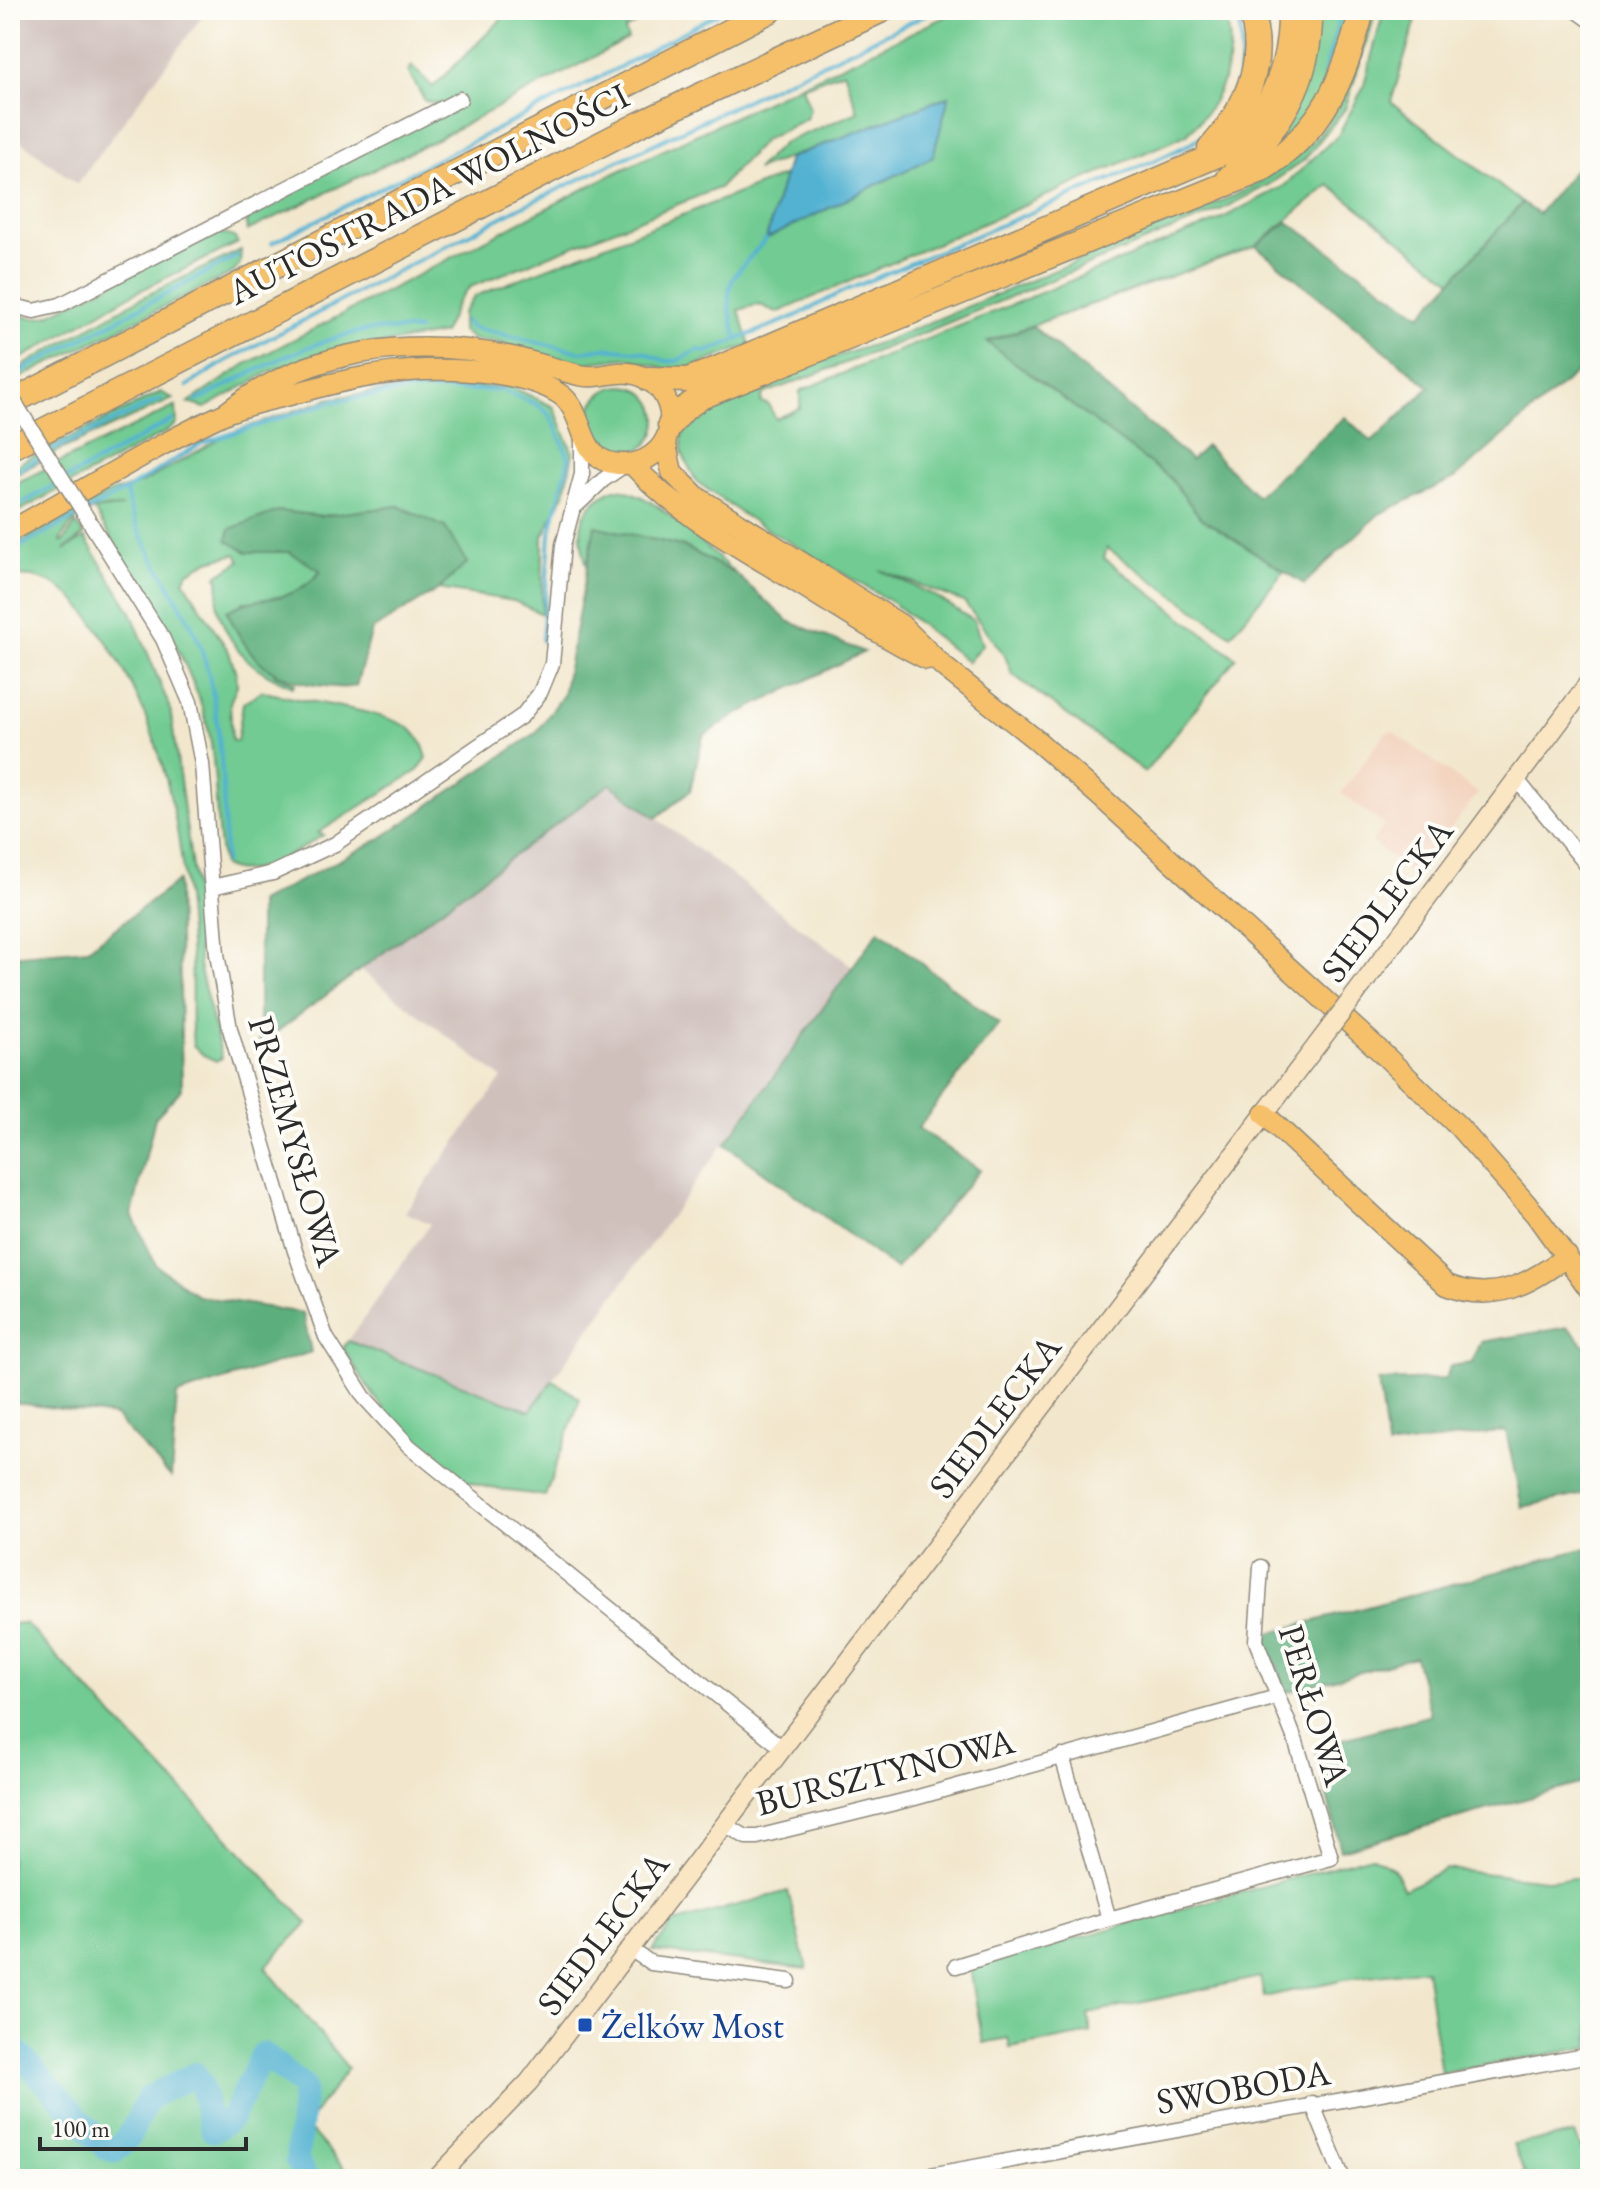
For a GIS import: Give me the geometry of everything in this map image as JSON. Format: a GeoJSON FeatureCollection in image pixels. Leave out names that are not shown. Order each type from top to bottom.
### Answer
{"type":"FeatureCollection","features":[{"type":"Feature","properties":{"kind":"highway","name":"AUTOSTRADA WOLNOŚCI"},"geometry":{"type":"LineString","coordinates":[[10,403],[771,10]]}},
{"type":"Feature","properties":{"kind":"highway","name":"AUTOSTRADA WOLNOŚCI"},"geometry":{"type":"LineString","coordinates":[[10,448],[640,124],[882,10]]}},
{"type":"Feature","properties":{"kind":"highway"},"geometry":{"type":"LineString","coordinates":[[1201,160],[1247,100],[1257,35],[1250,10]]}},
{"type":"Feature","properties":{"kind":"highway"},"geometry":{"type":"LineString","coordinates":[[649,379],[688,380],[712,371],[1224,152],[1237,142],[1273,96],[1288,53],[1290,10]]}},
{"type":"Feature","properties":{"kind":"highway"},"geometry":{"type":"LineString","coordinates":[[1221,185],[1264,144],[1285,114],[1306,58],[1310,10]]}},
{"type":"Feature","properties":{"kind":"highway"},"geometry":{"type":"LineString","coordinates":[[667,433],[684,409],[701,397],[879,328],[1221,185],[1246,178],[1273,163],[1319,120],[1343,78],[1362,10]]}},
{"type":"Feature","properties":{"kind":"main road"},"geometry":{"type":"LineString","coordinates":[[10,531],[226,413],[284,374],[345,355],[415,346],[502,355],[583,376],[629,372],[649,379],[666,399],[672,472],[697,497],[901,625],[944,667],[1058,759],[1379,1050],[1483,1153],[1567,1256],[1590,1290]]}},
{"type":"Feature","properties":{"kind":"main road"},"geometry":{"type":"LineString","coordinates":[[226,413],[346,379],[434,369],[483,373],[555,391],[570,404],[580,428],[599,457],[629,464],[665,497],[761,563],[815,593],[873,633],[944,667]]}},
{"type":"Feature","properties":{"kind":"main road"},"geometry":{"type":"LineString","coordinates":[[580,428],[589,388],[608,375]]}},
{"type":"Feature","properties":{"kind":"main road"},"geometry":{"type":"LineString","coordinates":[[629,464],[647,458],[667,433]]}},
{"type":"Feature","properties":{"kind":"main road","name":"SIEDLECKA"},"geometry":{"type":"LineString","coordinates":[[447,2176],[529,2082],[1590,681]]}},
{"type":"Feature","properties":{"kind":"main road"},"geometry":{"type":"LineString","coordinates":[[1264,1114],[1447,1285],[1469,1293],[1495,1293],[1539,1277],[1567,1256]]}},
{"type":"Feature","properties":{"kind":"street"},"geometry":{"type":"LineString","coordinates":[[1576,10],[1590,20]]}},
{"type":"Feature","properties":{"kind":"street"},"geometry":{"type":"LineString","coordinates":[[10,305],[34,311],[60,305],[460,99]]}},
{"type":"Feature","properties":{"kind":"street","name":"PRZEMYSŁOWA"},"geometry":{"type":"LineString","coordinates":[[10,395],[163,639],[190,702],[202,764],[221,984],[241,1077],[326,1337],[350,1377],[409,1446],[782,1748]]}},
{"type":"Feature","properties":{"kind":"street"},"geometry":{"type":"LineString","coordinates":[[212,887],[273,873],[335,844],[522,716],[540,693],[552,664],[563,545],[582,474],[580,428]]}},
{"type":"Feature","properties":{"kind":"street"},"geometry":{"type":"LineString","coordinates":[[574,509],[603,480],[629,464]]}},
{"type":"Feature","properties":{"kind":"street"},"geometry":{"type":"LineString","coordinates":[[1517,780],[1590,869]]}},
{"type":"Feature","properties":{"kind":"street","name":"PERŁOWA"},"geometry":{"type":"LineString","coordinates":[[1109,1919],[1331,1858],[1296,1742],[1256,1641],[1261,1567]]}},
{"type":"Feature","properties":{"kind":"street","name":"BURSZTYNOWA"},"geometry":{"type":"LineString","coordinates":[[724,1824],[746,1837],[757,1837],[1277,1697]]}},
{"type":"Feature","properties":{"kind":"street","name":"BURSZTYNOWA"},"geometry":{"type":"LineString","coordinates":[[1062,1756],[1109,1919]]}},
{"type":"Feature","properties":{"kind":"street"},"geometry":{"type":"LineString","coordinates":[[956,1966],[1109,1919]]}},
{"type":"Feature","properties":{"kind":"street"},"geometry":{"type":"LineString","coordinates":[[630,1949],[651,1963],[789,1981]]}},
{"type":"Feature","properties":{"kind":"street","name":"SWOBODA"},"geometry":{"type":"LineString","coordinates":[[908,2179],[1312,2103],[1590,2055]]}},
{"type":"Feature","properties":{"kind":"street"},"geometry":{"type":"LineString","coordinates":[[1312,2103],[1343,2179]]}},
{"type":"Feature","properties":{"kind":"shaded area"},"geometry":{"type":"Polygon","coordinates":[[[10,10],[207,10],[77,184],[10,133],[10,10]]]}},
{"type":"Feature","properties":{"kind":"shaded area"},"geometry":{"type":"Polygon","coordinates":[[[1392,731],[1478,793],[1414,876],[1372,842],[1384,825],[1341,793],[1385,733],[1392,731]]]}},
{"type":"Feature","properties":{"kind":"shaded area"},"geometry":{"type":"Polygon","coordinates":[[[610,783],[852,966],[530,1411],[348,1341],[430,1224],[405,1212],[502,1078],[358,968],[610,783]]]}},
{"type":"Feature","properties":{"kind":"green space"},"geometry":{"type":"Polygon","coordinates":[[[511,10],[660,10],[625,30],[628,39],[435,140],[247,231],[246,223],[252,210],[437,103],[425,101],[408,71],[412,66],[433,87],[511,10]]]}},
{"type":"Feature","properties":{"kind":"green space"},"geometry":{"type":"Polygon","coordinates":[[[959,10],[1223,10],[1230,44],[1228,61],[1224,78],[1209,109],[1186,135],[777,313],[759,304],[739,310],[750,345],[679,372],[626,358],[580,364],[496,342],[474,340],[462,331],[462,313],[475,296],[785,175],[767,237],[948,97],[756,170],[783,143],[858,112],[844,71],[802,87],[810,109],[806,119],[764,140],[719,188],[470,287],[457,303],[443,333],[312,356],[273,370],[205,408],[188,403],[246,364],[611,175],[959,10]]]}},
{"type":"Feature","properties":{"kind":"green space"},"geometry":{"type":"Polygon","coordinates":[[[1319,10],[1353,10],[1319,104],[1299,128],[1259,161],[1319,10]]]}},
{"type":"Feature","properties":{"kind":"green space"},"geometry":{"type":"Polygon","coordinates":[[[1373,10],[1377,10],[1345,109],[1304,160],[1270,184],[1220,210],[911,338],[763,394],[761,402],[768,404],[776,419],[800,408],[800,391],[1217,221],[1284,186],[1339,134],[1363,88],[1384,10],[1419,10],[1391,102],[1522,203],[1452,281],[1329,185],[1256,246],[988,341],[1170,478],[1200,517],[1284,571],[1231,635],[1107,548],[1104,558],[1236,658],[1145,772],[1012,674],[1005,656],[964,602],[880,570],[935,596],[974,621],[982,645],[968,662],[893,603],[748,518],[696,481],[682,453],[682,436],[695,413],[819,362],[885,341],[1236,195],[1268,177],[1313,141],[1329,121],[1353,74],[1373,10]]]}},
{"type":"Feature","properties":{"kind":"green space"},"geometry":{"type":"Polygon","coordinates":[[[1590,151],[1590,356],[1576,373],[1455,478],[1379,514],[1304,584],[1200,517],[1170,478],[987,342],[1032,326],[1191,460],[1206,446],[1257,496],[1345,417],[1372,442],[1430,387],[1256,246],[1288,222],[1421,315],[1522,203],[1538,214],[1590,151]]]}},
{"type":"Feature","properties":{"kind":"green space"},"geometry":{"type":"Polygon","coordinates":[[[216,231],[234,237],[238,243],[133,294],[10,365],[15,347],[10,350],[10,314],[36,318],[49,315],[216,231]]]}},
{"type":"Feature","properties":{"kind":"green space"},"geometry":{"type":"Polygon","coordinates":[[[241,250],[240,264],[234,272],[10,383],[10,373],[141,298],[241,250]]]}},
{"type":"Feature","properties":{"kind":"green space"},"geometry":{"type":"Polygon","coordinates":[[[426,385],[512,387],[554,407],[573,453],[565,492],[543,536],[542,614],[514,601],[439,589],[467,563],[399,506],[322,516],[278,511],[247,552],[289,552],[322,571],[287,596],[243,602],[275,675],[295,684],[293,687],[257,668],[238,650],[224,627],[218,608],[217,576],[240,561],[236,554],[209,561],[188,572],[184,581],[229,652],[236,673],[237,685],[230,703],[232,741],[237,741],[243,703],[262,691],[384,717],[413,731],[427,758],[417,771],[318,833],[324,835],[275,862],[248,870],[223,866],[210,738],[191,677],[161,620],[94,510],[78,518],[60,541],[63,542],[76,523],[84,535],[64,550],[85,538],[131,612],[170,708],[197,904],[199,966],[222,1058],[216,1061],[203,1055],[193,1045],[188,916],[177,829],[168,787],[141,705],[98,629],[72,597],[38,578],[10,577],[10,547],[110,493],[142,483],[230,433],[331,398],[426,385]]]}},
{"type":"Feature","properties":{"kind":"green space"},"geometry":{"type":"Polygon","coordinates":[[[623,386],[647,396],[657,420],[647,444],[623,454],[599,444],[589,420],[599,396],[623,386]]]}},
{"type":"Feature","properties":{"kind":"green space"},"geometry":{"type":"Polygon","coordinates":[[[161,392],[173,399],[60,450],[10,478],[10,469],[30,457],[161,392]]]}},
{"type":"Feature","properties":{"kind":"green space"},"geometry":{"type":"Polygon","coordinates":[[[176,406],[177,424],[166,432],[10,516],[10,486],[176,406]]]}},
{"type":"Feature","properties":{"kind":"green space"},"geometry":{"type":"Polygon","coordinates":[[[614,489],[629,491],[661,509],[736,574],[685,547],[595,526],[587,566],[581,541],[582,521],[593,504],[614,489]]]}},
{"type":"Feature","properties":{"kind":"green space"},"geometry":{"type":"Polygon","coordinates":[[[398,506],[445,527],[467,563],[439,589],[372,630],[356,686],[340,688],[306,684],[264,665],[244,642],[227,611],[252,601],[297,591],[321,571],[289,552],[247,552],[227,540],[230,529],[278,511],[322,516],[398,506]]]}},
{"type":"Feature","properties":{"kind":"green space"},"geometry":{"type":"Polygon","coordinates":[[[595,526],[685,547],[736,574],[788,621],[864,652],[741,712],[703,736],[690,791],[656,818],[610,784],[259,1045],[259,902],[378,840],[536,733],[563,695],[595,526]]]}},
{"type":"Feature","properties":{"kind":"green space"},"geometry":{"type":"Polygon","coordinates":[[[178,881],[182,1089],[155,1118],[132,1215],[156,1265],[198,1296],[303,1313],[311,1352],[177,1395],[171,1477],[115,1416],[10,1402],[10,956],[88,949],[178,881]]]}},
{"type":"Feature","properties":{"kind":"green space"},"geometry":{"type":"Polygon","coordinates":[[[879,930],[999,1024],[918,1128],[980,1170],[896,1269],[725,1144],[879,930]]]}},
{"type":"Feature","properties":{"kind":"green space"},"geometry":{"type":"Polygon","coordinates":[[[1568,1327],[1590,1351],[1590,1493],[1522,1507],[1506,1431],[1387,1447],[1378,1381],[1446,1379],[1450,1366],[1472,1363],[1481,1342],[1568,1327]]]}},
{"type":"Feature","properties":{"kind":"green space"},"geometry":{"type":"Polygon","coordinates":[[[348,1341],[530,1411],[553,1380],[580,1399],[545,1496],[491,1488],[461,1478],[442,1467],[408,1438],[366,1385],[343,1348],[348,1341]]]}},
{"type":"Feature","properties":{"kind":"green space"},"geometry":{"type":"Polygon","coordinates":[[[1590,1547],[1590,1781],[1341,1850],[1314,1747],[1431,1715],[1415,1657],[1287,1692],[1263,1635],[1590,1547]]]}},
{"type":"Feature","properties":{"kind":"green space"},"geometry":{"type":"Polygon","coordinates":[[[25,1623],[308,1923],[265,1967],[348,2068],[306,2125],[353,2179],[10,2179],[10,1624],[25,1623]]]}},
{"type":"Feature","properties":{"kind":"green space"},"geometry":{"type":"Polygon","coordinates":[[[1371,1856],[1394,1869],[1404,1890],[1445,1869],[1546,1880],[1590,1877],[1590,2047],[1441,2073],[1426,1969],[1345,1979],[1264,1997],[1260,1977],[1088,2014],[1091,2033],[1010,2048],[1008,2038],[983,2043],[970,1968],[1371,1856]]]}},
{"type":"Feature","properties":{"kind":"green space"},"geometry":{"type":"Polygon","coordinates":[[[788,1891],[807,1969],[652,1951],[673,1923],[788,1891]]]}},
{"type":"Feature","properties":{"kind":"green space"},"geometry":{"type":"Polygon","coordinates":[[[1575,2134],[1590,2168],[1590,2179],[1527,2179],[1513,2144],[1575,2134]]]}},
{"type":"Feature","properties":{"kind":"water"},"geometry":{"type":"Polygon","coordinates":[[[949,96],[933,157],[766,239],[789,158],[949,96]]]}},
{"type":"Feature","properties":{"kind":"waterway"},"geometry":{"type":"LineString","coordinates":[[272,243],[616,69],[724,10]]}},
{"type":"Feature","properties":{"kind":"waterway"},"geometry":{"type":"LineString","coordinates":[[187,386],[226,361],[517,209],[936,10]]}},
{"type":"Feature","properties":{"kind":"waterway"},"geometry":{"type":"LineString","coordinates":[[465,321],[470,327],[581,352],[604,348],[644,352],[665,361],[677,361],[698,350],[706,352],[796,316],[842,292],[1151,162],[1196,140],[1222,114],[1237,81],[1241,45],[1236,10]]}},
{"type":"Feature","properties":{"kind":"waterway"},"geometry":{"type":"LineString","coordinates":[[1265,10],[1268,46]]}},
{"type":"Feature","properties":{"kind":"waterway"},"geometry":{"type":"LineString","coordinates":[[1324,75],[1342,10]]}},
{"type":"Feature","properties":{"kind":"waterway"},"geometry":{"type":"LineString","coordinates":[[737,339],[729,305],[731,283],[766,239]]}},
{"type":"Feature","properties":{"kind":"waterway"},"geometry":{"type":"LineString","coordinates":[[10,377],[237,256]]}},
{"type":"Feature","properties":{"kind":"waterway"},"geometry":{"type":"LineString","coordinates":[[197,401],[318,343],[369,330],[418,330]]}},
{"type":"Feature","properties":{"kind":"waterway"},"geometry":{"type":"LineString","coordinates":[[10,552],[126,490],[202,443],[331,402],[408,390],[502,390],[538,405],[551,416],[569,458],[550,534],[542,641]]}},
{"type":"Feature","properties":{"kind":"waterway"},"geometry":{"type":"LineString","coordinates":[[50,451],[161,399]]}},
{"type":"Feature","properties":{"kind":"waterway"},"geometry":{"type":"LineString","coordinates":[[10,510],[172,420]]}},
{"type":"Feature","properties":{"kind":"waterway"},"geometry":{"type":"LineString","coordinates":[[10,474],[43,456]]}},
{"type":"Feature","properties":{"kind":"waterway"},"geometry":{"type":"LineString","coordinates":[[126,490],[136,524],[187,617],[204,656],[220,745],[225,862]]}},
{"type":"Feature","properties":{"kind":"waterway"},"geometry":{"type":"LineString","coordinates":[[10,2044],[105,2147],[115,2151],[129,2137],[148,2098],[195,2074],[201,2085],[213,2131],[230,2120],[263,2054],[304,2087],[297,2161],[307,2179]]}},
{"type":"Feature","properties":{"kind":"place","name":"Żelków Most"},"geometry":{"type":"Point","coordinates":[585,2025]}}]}
